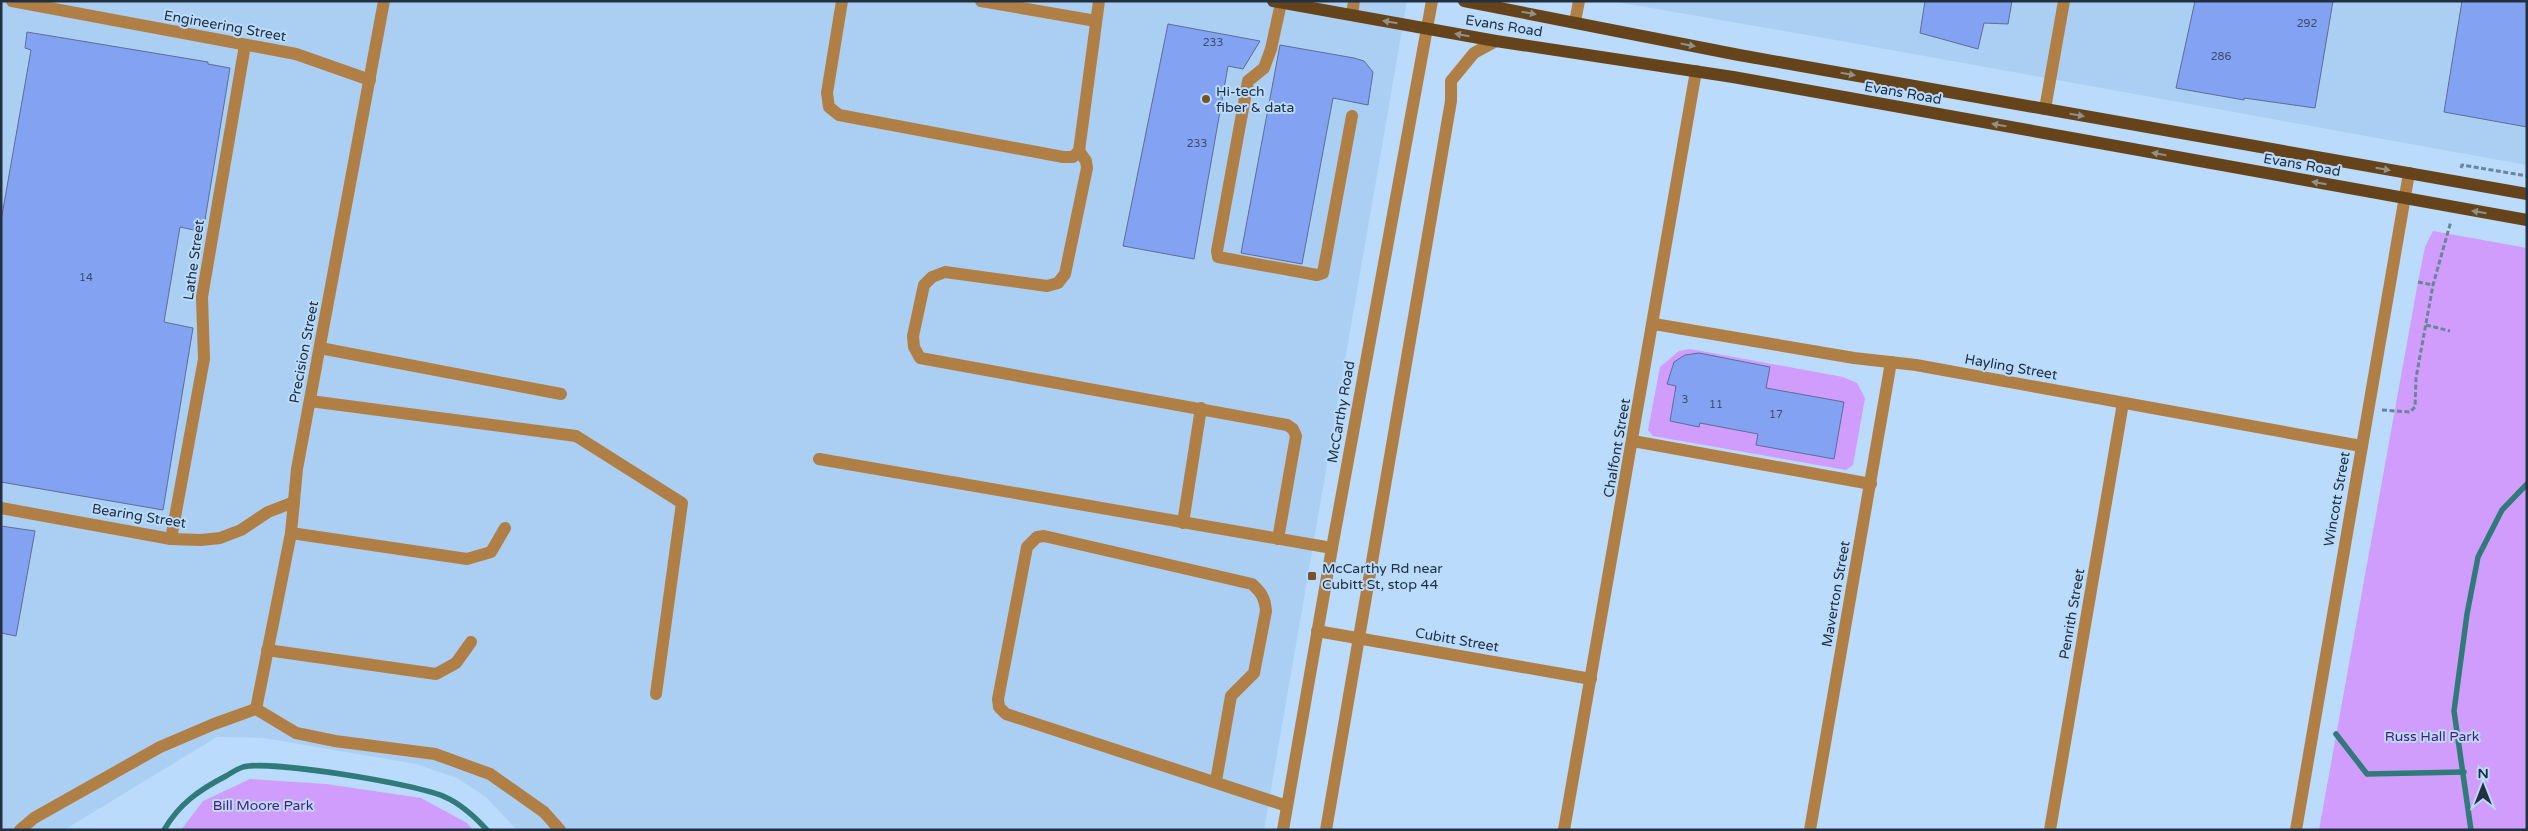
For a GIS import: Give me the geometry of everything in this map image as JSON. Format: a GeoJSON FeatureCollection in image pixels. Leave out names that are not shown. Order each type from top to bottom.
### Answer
{"type":"FeatureCollection","features":[{"type":"Feature","properties":{"kind":"main road","name":"Evans Road"},"geometry":{"type":"LineString","coordinates":[[1464,1],[1739,55],[2527,194]]}},
{"type":"Feature","properties":{"kind":"main road","name":"Evans Road"},"geometry":{"type":"LineString","coordinates":[[1277,2],[1428,29],[1696,71],[2527,220]]}},
{"type":"Feature","properties":{"kind":"street","name":"Engineering Street"},"geometry":{"type":"LineString","coordinates":[[12,1],[73,7],[245,45],[296,54],[370,80]]}},
{"type":"Feature","properties":{"kind":"street","name":"Precision Street"},"geometry":{"type":"LineString","coordinates":[[256,708],[291,533],[310,401],[384,1]]}},
{"type":"Feature","properties":{"kind":"street"},"geometry":{"type":"LineString","coordinates":[[842,1],[827,93],[829,107],[838,116],[1063,157],[1074,157],[1078,151],[1099,1]]}},
{"type":"Feature","properties":{"kind":"street"},"geometry":{"type":"LineString","coordinates":[[981,1],[1096,21]]}},
{"type":"Feature","properties":{"kind":"street"},"geometry":{"type":"LineString","coordinates":[[1352,15],[1354,1]]}},
{"type":"Feature","properties":{"kind":"street","name":"McCarthy Road"},"geometry":{"type":"LineString","coordinates":[[1284,830],[1317,632],[1432,1]]}},
{"type":"Feature","properties":{"kind":"street"},"geometry":{"type":"LineString","coordinates":[[1575,22],[1579,1]]}},
{"type":"Feature","properties":{"kind":"street"},"geometry":{"type":"LineString","coordinates":[[2045,109],[2064,1]]}},
{"type":"Feature","properties":{"kind":"street"},"geometry":{"type":"LineString","coordinates":[[1277,2],[1271,49],[1264,68],[1248,81],[1217,251],[1218,258],[1314,274],[1323,272],[1352,116]]}},
{"type":"Feature","properties":{"kind":"street"},"geometry":{"type":"LineString","coordinates":[[1326,830],[1451,101],[1451,81],[1474,53],[1496,40]]}},
{"type":"Feature","properties":{"kind":"street","name":"Lathe Street"},"geometry":{"type":"LineString","coordinates":[[171,538],[204,359],[202,297],[245,45]]}},
{"type":"Feature","properties":{"kind":"street","name":"Chalfont Street"},"geometry":{"type":"LineString","coordinates":[[1564,830],[1654,324],[1696,71]]}},
{"type":"Feature","properties":{"kind":"street"},"geometry":{"type":"LineString","coordinates":[[1078,151],[1086,161],[1087,168],[1065,274],[1058,283],[1047,286],[945,272],[932,277],[924,285],[913,336],[914,348],[920,358],[1287,425],[1293,429],[1296,436],[1278,539]]}},
{"type":"Feature","properties":{"kind":"street","name":"Wincott Street"},"geometry":{"type":"LineString","coordinates":[[2296,830],[2409,173]]}},
{"type":"Feature","properties":{"kind":"street","name":"Hayling Street"},"geometry":{"type":"LineString","coordinates":[[1654,324],[1854,358],[1891,362],[2361,446]]}},
{"type":"Feature","properties":{"kind":"street"},"geometry":{"type":"LineString","coordinates":[[320,348],[561,394]]}},
{"type":"Feature","properties":{"kind":"street","name":"Maverton Street"},"geometry":{"type":"LineString","coordinates":[[1810,830],[1891,362]]}},
{"type":"Feature","properties":{"kind":"street"},"geometry":{"type":"LineString","coordinates":[[310,401],[576,436],[682,503],[656,694]]}},
{"type":"Feature","properties":{"kind":"street","name":"Penrith Street"},"geometry":{"type":"LineString","coordinates":[[2050,830],[2124,403]]}},
{"type":"Feature","properties":{"kind":"street"},"geometry":{"type":"LineString","coordinates":[[1183,523],[1201,408]]}},
{"type":"Feature","properties":{"kind":"street"},"geometry":{"type":"LineString","coordinates":[[1633,441],[1871,484]]}},
{"type":"Feature","properties":{"kind":"street"},"geometry":{"type":"LineString","coordinates":[[820,459],[1332,548]]}},
{"type":"Feature","properties":{"kind":"street","name":"Bearing Street"},"geometry":{"type":"LineString","coordinates":[[1,508],[171,538],[220,538],[241,530],[268,512],[294,502]]}},
{"type":"Feature","properties":{"kind":"street"},"geometry":{"type":"LineString","coordinates":[[291,533],[467,559],[491,552],[505,528]]}},
{"type":"Feature","properties":{"kind":"street"},"geometry":{"type":"LineString","coordinates":[[1216,781],[1231,696],[1254,673],[1266,611],[1265,601],[1261,592],[1252,584],[1044,536],[1037,537],[1027,547],[998,700],[999,707],[1006,714],[1288,806]]}},
{"type":"Feature","properties":{"kind":"street","name":"Cubitt Street"},"geometry":{"type":"LineString","coordinates":[[1317,632],[1591,679]]}},
{"type":"Feature","properties":{"kind":"street"},"geometry":{"type":"LineString","coordinates":[[267,650],[436,674],[456,663],[471,642]]}},
{"type":"Feature","properties":{"kind":"street"},"geometry":{"type":"LineString","coordinates":[[20,830],[34,818],[160,747],[256,708],[296,733],[334,741],[435,754],[490,774],[544,812],[560,830]]}},
{"type":"Feature","properties":{"kind":"path"},"geometry":{"type":"LineString","coordinates":[[2459,181],[2462,165],[2527,176]]}},
{"type":"Feature","properties":{"kind":"path"},"geometry":{"type":"LineString","coordinates":[[2368,408],[2394,412],[2413,410],[2434,284],[2454,208]]}},
{"type":"Feature","properties":{"kind":"path"},"geometry":{"type":"LineString","coordinates":[[2418,282],[2434,284]]}},
{"type":"Feature","properties":{"kind":"path"},"geometry":{"type":"LineString","coordinates":[[2426,325],[2450,331]]}},
{"type":"Feature","properties":{"kind":"shaded area"},"geometry":{"type":"Polygon","coordinates":[[[1,1],[1407,1],[1264,830],[517,830],[486,797],[457,778],[416,764],[264,738],[217,737],[64,830],[1,830],[1,1]]]}},
{"type":"Feature","properties":{"kind":"shaded area"},"geometry":{"type":"Polygon","coordinates":[[[1611,1],[2527,1],[2527,165],[1819,37],[1611,1]]]}},
{"type":"Feature","properties":{"kind":"green space","name":"Russ Hall Park"},"geometry":{"type":"Polygon","coordinates":[[[2433,231],[2527,248],[2527,830],[2319,830],[2418,282],[2425,247],[2433,231]]]}},
{"type":"Feature","properties":{"kind":"green space"},"geometry":{"type":"Polygon","coordinates":[[[1690,349],[1843,377],[1857,383],[1865,398],[1853,465],[1846,470],[1653,436],[1648,430],[1660,367],[1679,351],[1690,349]]]}},
{"type":"Feature","properties":{"kind":"green space","name":"Bill Moore Park"},"geometry":{"type":"Polygon","coordinates":[[[250,779],[326,784],[421,798],[467,823],[473,830],[181,830],[203,801],[250,779]]]}},
{"type":"Feature","properties":{"kind":"building"},"geometry":{"type":"Polygon","coordinates":[[[1925,1],[2012,1],[2008,24],[1984,23],[1978,49],[1920,33],[1925,1]]]}},
{"type":"Feature","properties":{"kind":"building"},"geometry":{"type":"Polygon","coordinates":[[[2195,1],[2333,1],[2315,108],[2244,98],[2244,100],[2176,88],[2195,1]]]}},
{"type":"Feature","properties":{"kind":"building"},"geometry":{"type":"Polygon","coordinates":[[[2462,1],[2527,1],[2527,127],[2444,112],[2462,1]]]}},
{"type":"Feature","properties":{"kind":"building"},"geometry":{"type":"Polygon","coordinates":[[[1168,24],[1260,41],[1243,69],[1228,66],[1194,259],[1123,246],[1168,24]]]}},
{"type":"Feature","properties":{"kind":"building"},"geometry":{"type":"Polygon","coordinates":[[[27,32],[208,62],[208,64],[230,68],[203,232],[180,227],[164,322],[193,328],[163,510],[1,482],[1,221],[31,50],[25,48],[27,32]]]}},
{"type":"Feature","properties":{"kind":"building"},"geometry":{"type":"Polygon","coordinates":[[[1280,45],[1354,58],[1364,61],[1373,72],[1368,105],[1333,98],[1302,264],[1241,253],[1280,45]]]}},
{"type":"Feature","properties":{"kind":"building"},"geometry":{"type":"Polygon","coordinates":[[[1699,353],[1770,367],[1766,388],[1844,402],[1834,459],[1756,445],[1758,434],[1700,423],[1699,427],[1670,421],[1676,386],[1667,384],[1674,362],[1685,355],[1699,353]]]}},
{"type":"Feature","properties":{"kind":"building"},"geometry":{"type":"Polygon","coordinates":[[[1,526],[35,531],[16,636],[1,633],[1,526]]]}},
{"type":"Feature","properties":{"kind":"waterway"},"geometry":{"type":"LineString","coordinates":[[2471,830],[2454,711],[2467,614],[2478,557],[2502,510],[2527,484]]}},
{"type":"Feature","properties":{"kind":"waterway"},"geometry":{"type":"LineString","coordinates":[[2336,734],[2367,774],[2464,772]]}},
{"type":"Feature","properties":{"kind":"waterway"},"geometry":{"type":"LineString","coordinates":[[164,830],[183,805],[198,792],[243,767],[258,766],[344,774],[430,792],[457,803],[487,830]]}},
{"type":"Feature","properties":{"kind":"place","name":"Hi-tech fiber & data"},"geometry":{"type":"Point","coordinates":[1206,99]}},
{"type":"Feature","properties":{"kind":"place","name":"McCarthy Rd near Cubitt St, stop 44"},"geometry":{"type":"Point","coordinates":[1312,576]}}]}
